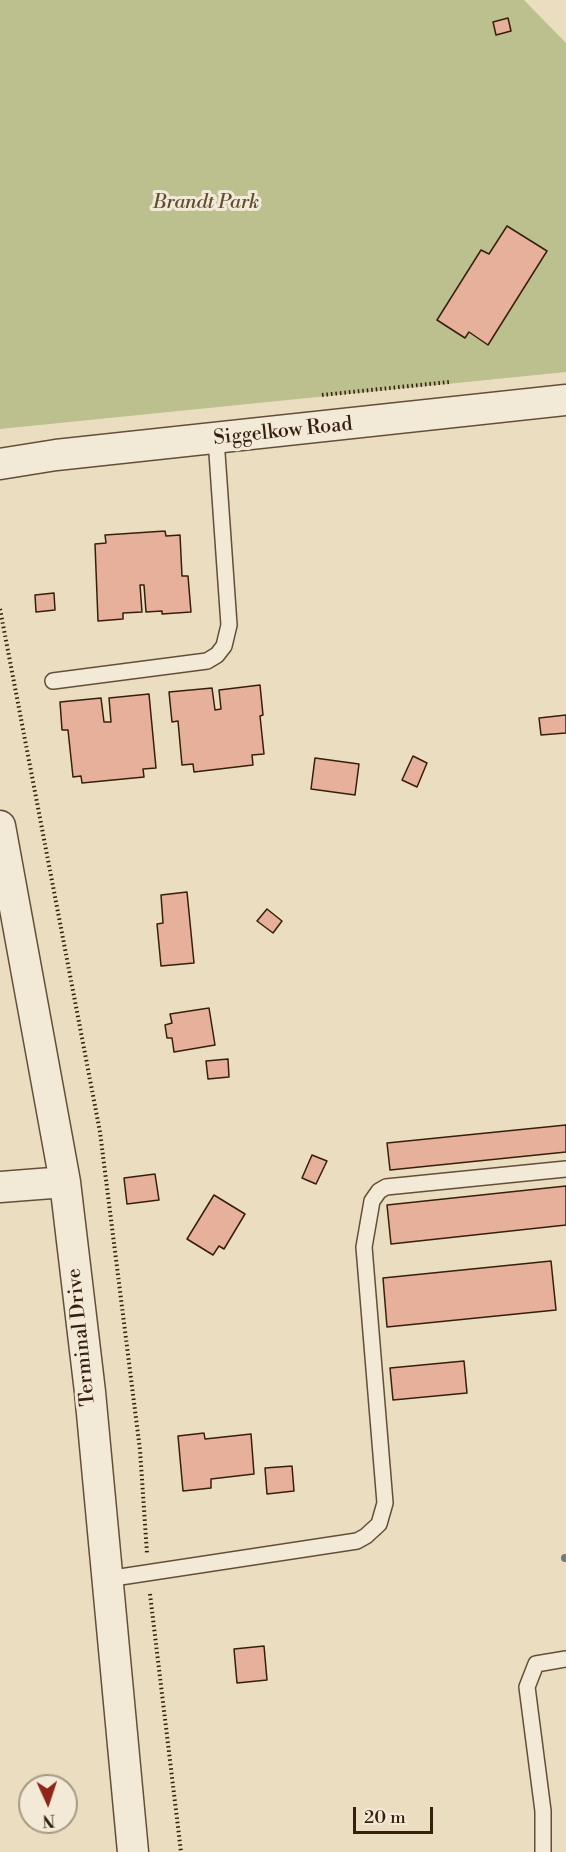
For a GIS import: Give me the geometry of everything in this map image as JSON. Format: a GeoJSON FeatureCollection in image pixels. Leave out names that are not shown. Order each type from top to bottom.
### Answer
{"type":"FeatureCollection","features":[{"type":"Feature","properties":{"kind":"street","name":"Siggelkow Road"},"geometry":{"type":"LineString","coordinates":[[0,464],[56,455],[216,440],[566,400]]}},
{"type":"Feature","properties":{"kind":"street","name":"Terminal Drive"},"geometry":{"type":"LineString","coordinates":[[0,826],[65,1182],[90,1392],[133,1852]]}},
{"type":"Feature","properties":{"kind":"street"},"geometry":{"type":"LineString","coordinates":[[0,1187],[65,1182]]}},
{"type":"Feature","properties":{"kind":"lane"},"geometry":{"type":"LineString","coordinates":[[53,681],[207,661],[217,655],[224,646],[229,625],[216,440]]}},
{"type":"Feature","properties":{"kind":"lane"},"geometry":{"type":"LineString","coordinates":[[107,1579],[357,1540],[379,1524],[385,1503],[364,1247],[372,1201],[379,1191],[386,1187],[566,1169]]}},
{"type":"Feature","properties":{"kind":"lane"},"geometry":{"type":"LineString","coordinates":[[543,1852],[543,1811],[527,1687],[536,1664],[566,1659]]}},
{"type":"Feature","properties":{"kind":"path"},"geometry":{"type":"LineString","coordinates":[[0,609],[100,1132],[140,1450],[148,1573],[181,1852]]}},
{"type":"Feature","properties":{"kind":"green space","name":"Brandt Park"},"geometry":{"type":"Polygon","coordinates":[[[0,0],[524,0],[566,43],[566,372],[0,429],[0,0]]]}},
{"type":"Feature","properties":{"kind":"building"},"geometry":{"type":"Polygon","coordinates":[[[508,18],[511,31],[496,35],[493,22],[508,18]]]}},
{"type":"Feature","properties":{"kind":"building"},"geometry":{"type":"Polygon","coordinates":[[[507,226],[547,251],[488,345],[469,332],[465,338],[437,320],[481,250],[489,254],[507,226]]]}},
{"type":"Feature","properties":{"kind":"building"},"geometry":{"type":"Polygon","coordinates":[[[165,531],[166,536],[180,535],[182,576],[188,576],[191,612],[162,614],[162,611],[146,612],[144,585],[140,585],[142,612],[123,613],[123,619],[98,621],[95,544],[106,543],[105,535],[165,531]]]}},
{"type":"Feature","properties":{"kind":"building"},"geometry":{"type":"Polygon","coordinates":[[[54,593],[55,610],[36,612],[35,595],[54,593]]]}},
{"type":"Feature","properties":{"kind":"building"},"geometry":{"type":"Polygon","coordinates":[[[260,685],[264,754],[252,755],[253,765],[194,772],[193,764],[182,765],[178,721],[172,722],[169,692],[212,688],[215,710],[221,709],[219,690],[260,685]]]}},
{"type":"Feature","properties":{"kind":"building"},"geometry":{"type":"Polygon","coordinates":[[[149,694],[156,768],[143,769],[144,777],[82,783],[81,776],[73,777],[68,730],[62,730],[60,702],[101,698],[104,722],[111,722],[109,698],[149,694]]]}},
{"type":"Feature","properties":{"kind":"building"},"geometry":{"type":"Polygon","coordinates":[[[566,715],[566,733],[541,735],[539,718],[566,715]]]}},
{"type":"Feature","properties":{"kind":"building"},"geometry":{"type":"Polygon","coordinates":[[[413,756],[427,763],[417,787],[402,780],[413,756]]]}},
{"type":"Feature","properties":{"kind":"building"},"geometry":{"type":"Polygon","coordinates":[[[315,758],[359,764],[355,795],[311,789],[315,758]]]}},
{"type":"Feature","properties":{"kind":"building"},"geometry":{"type":"Polygon","coordinates":[[[187,892],[194,963],[161,966],[157,924],[163,923],[161,895],[187,892]]]}},
{"type":"Feature","properties":{"kind":"building"},"geometry":{"type":"Polygon","coordinates":[[[267,909],[282,921],[273,933],[257,921],[267,909]]]}},
{"type":"Feature","properties":{"kind":"building"},"geometry":{"type":"Polygon","coordinates":[[[209,1008],[215,1045],[174,1052],[172,1038],[167,1038],[165,1025],[172,1023],[170,1014],[209,1008]]]}},
{"type":"Feature","properties":{"kind":"building"},"geometry":{"type":"Polygon","coordinates":[[[228,1059],[229,1077],[208,1079],[206,1061],[228,1059]]]}},
{"type":"Feature","properties":{"kind":"building"},"geometry":{"type":"Polygon","coordinates":[[[566,1125],[566,1152],[390,1170],[387,1143],[566,1125]]]}},
{"type":"Feature","properties":{"kind":"building"},"geometry":{"type":"Polygon","coordinates":[[[312,1155],[327,1161],[316,1184],[302,1178],[312,1155]]]}},
{"type":"Feature","properties":{"kind":"building"},"geometry":{"type":"Polygon","coordinates":[[[155,1174],[159,1200],[127,1204],[124,1178],[155,1174]]]}},
{"type":"Feature","properties":{"kind":"building"},"geometry":{"type":"Polygon","coordinates":[[[566,1186],[566,1225],[391,1244],[387,1205],[566,1186]]]}},
{"type":"Feature","properties":{"kind":"building"},"geometry":{"type":"Polygon","coordinates":[[[214,1195],[245,1214],[224,1249],[219,1246],[213,1255],[187,1239],[214,1195]]]}},
{"type":"Feature","properties":{"kind":"building"},"geometry":{"type":"Polygon","coordinates":[[[551,1261],[556,1310],[387,1327],[383,1278],[551,1261]]]}},
{"type":"Feature","properties":{"kind":"building"},"geometry":{"type":"Polygon","coordinates":[[[464,1361],[467,1393],[393,1400],[390,1368],[464,1361]]]}},
{"type":"Feature","properties":{"kind":"building"},"geometry":{"type":"Polygon","coordinates":[[[204,1433],[205,1439],[251,1434],[254,1474],[211,1479],[211,1488],[183,1491],[178,1436],[204,1433]]]}},
{"type":"Feature","properties":{"kind":"building"},"geometry":{"type":"Polygon","coordinates":[[[292,1466],[294,1491],[267,1494],[265,1468],[292,1466]]]}},
{"type":"Feature","properties":{"kind":"building"},"geometry":{"type":"Polygon","coordinates":[[[264,1646],[267,1680],[237,1683],[234,1649],[264,1646]]]}}]}
